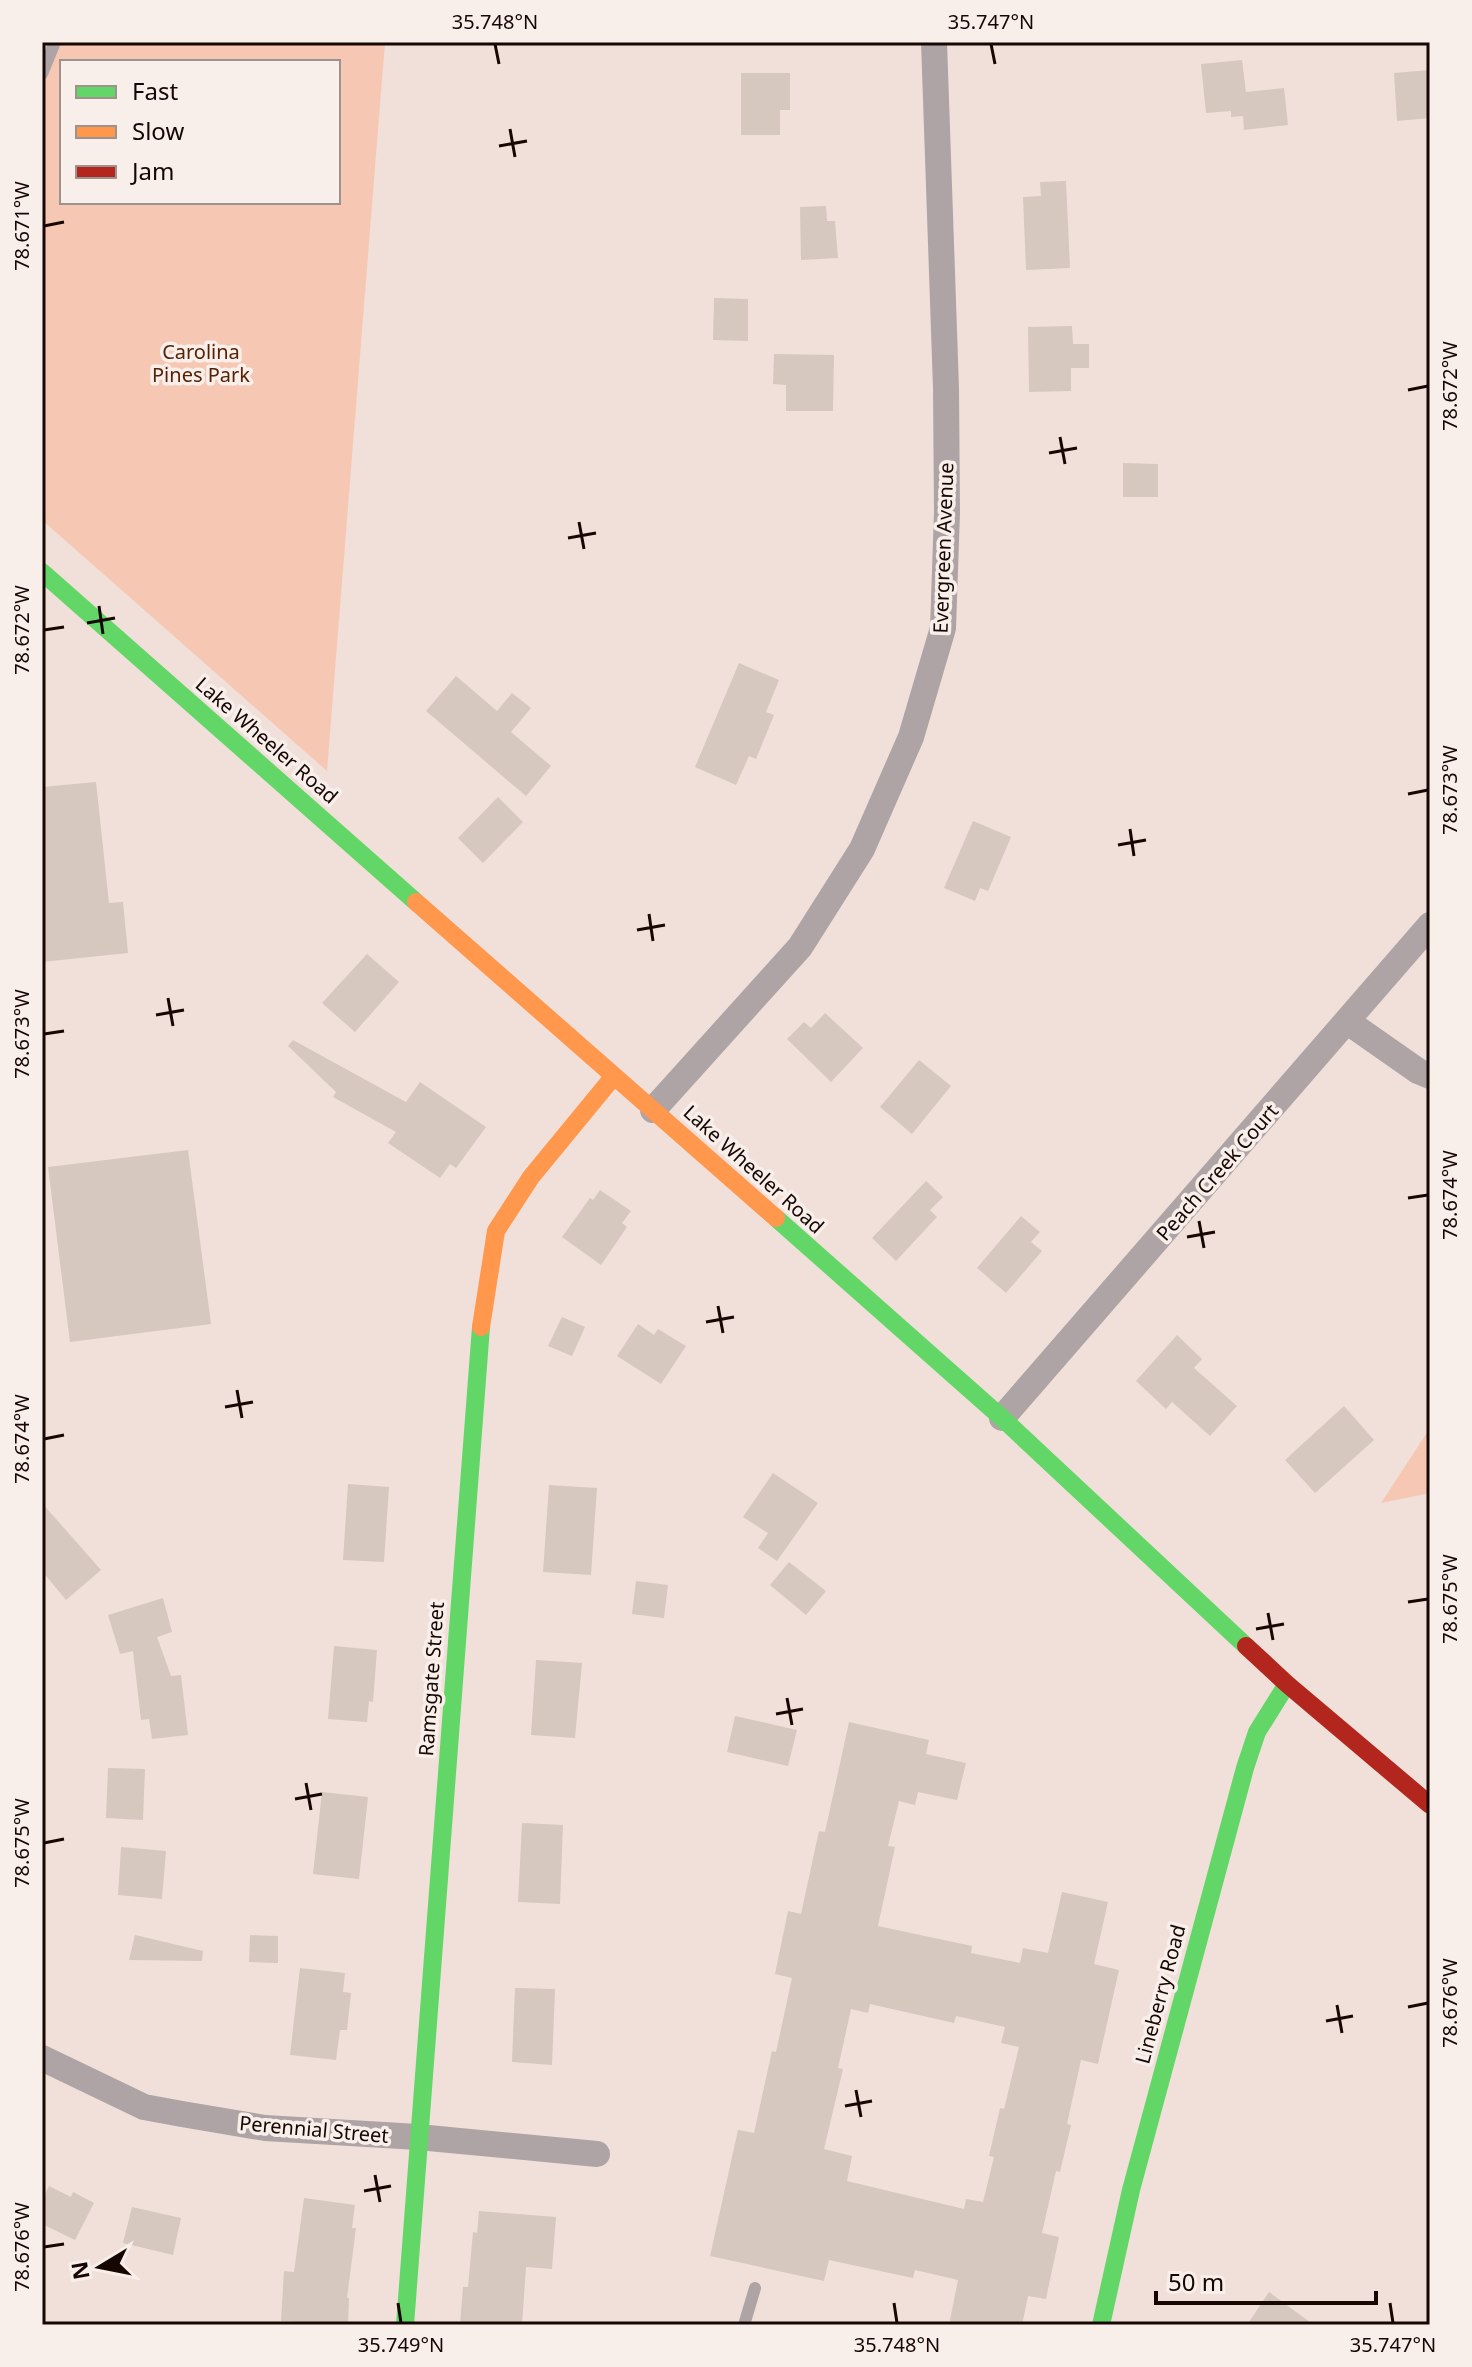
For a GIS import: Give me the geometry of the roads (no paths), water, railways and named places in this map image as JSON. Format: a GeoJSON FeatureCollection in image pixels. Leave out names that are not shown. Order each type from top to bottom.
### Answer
{"type":"FeatureCollection","features":[{"type":"Feature","properties":{"kind":"street","name":"Evergreen Avenue"},"geometry":{"type":"LineString","coordinates":[[653,1110],[800,947],[862,849],[911,737],[943,628],[947,512],[946,388],[934,42]]}},
{"type":"Feature","properties":{"kind":"street","name":"Lake Wheeler Road"},"geometry":{"type":"LineString","coordinates":[[42,572],[1002,1418],[1287,1684],[1430,1805]]}},
{"type":"Feature","properties":{"kind":"street","name":"Peach Creek Court"},"geometry":{"type":"LineString","coordinates":[[1002,1418],[1430,925]]}},
{"type":"Feature","properties":{"kind":"street"},"geometry":{"type":"LineString","coordinates":[[1348,1022],[1418,1071],[1430,1076]]}},
{"type":"Feature","properties":{"kind":"street","name":"Ramsgate Street"},"geometry":{"type":"LineString","coordinates":[[405,2325],[476,1368],[484,1297],[496,1231],[531,1177],[614,1076]]}},
{"type":"Feature","properties":{"kind":"street","name":"Lineberry Road"},"geometry":{"type":"LineString","coordinates":[[1101,2325],[1131,2190],[1245,1768],[1257,1732],[1287,1684]]}},
{"type":"Feature","properties":{"kind":"street","name":"Perennial Street"},"geometry":{"type":"LineString","coordinates":[[42,2058],[144,2107],[265,2128],[418,2137],[597,2154]]}},
{"type":"Feature","properties":{"kind":"lane"},"geometry":{"type":"LineString","coordinates":[[42,74],[55,42]]}},
{"type":"Feature","properties":{"kind":"lane"},"geometry":{"type":"LineString","coordinates":[[744,2325],[755,2288]]}},
{"type":"Feature","properties":{"kind":"park label","name":"Carolina Pines Park"},"geometry":{"type":"Point","coordinates":[201,362]}}]}
